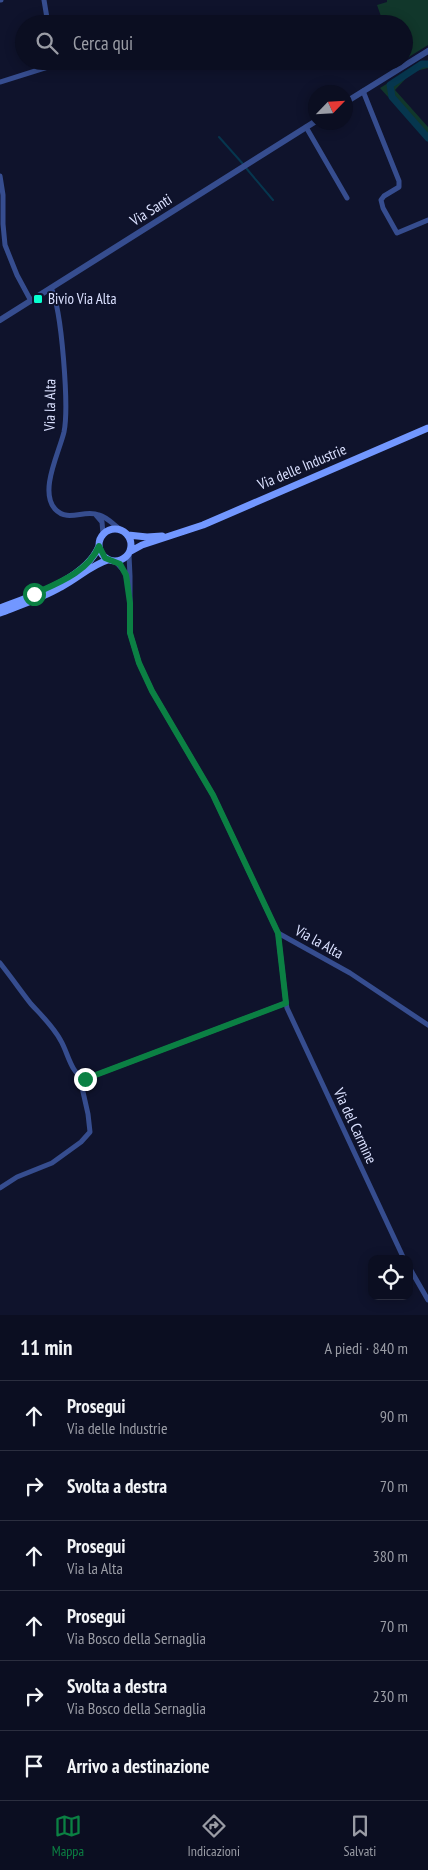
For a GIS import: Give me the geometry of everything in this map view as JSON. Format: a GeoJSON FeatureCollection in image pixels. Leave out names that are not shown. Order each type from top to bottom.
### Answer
{"type":"FeatureCollection","features":[{"type":"Feature","properties":{"kind":"main road","name":"Via delle Industrie"},"geometry":{"type":"LineString","coordinates":[[130,553],[142,545],[187,531],[428,428]]}},
{"type":"Feature","properties":{"kind":"main road"},"geometry":{"type":"LineString","coordinates":[[0,608],[70,576],[93,558],[103,534],[111,530],[121,530],[128,535],[132,545],[130,553],[121,561],[98,564],[47,594],[0,613]]}},
{"type":"Feature","properties":{"kind":"main road","name":"Via delle Industrie"},"geometry":{"type":"LineString","coordinates":[[128,535],[158,537],[187,531]]}},
{"type":"Feature","properties":{"kind":"main road"},"geometry":{"type":"LineString","coordinates":[[99,546],[102,555],[112,561]]}},
{"type":"Feature","properties":{"kind":"street"},"geometry":{"type":"LineString","coordinates":[[44,0],[46,15]]}},
{"type":"Feature","properties":{"kind":"street"},"geometry":{"type":"LineString","coordinates":[[413,60],[428,51]]}},
{"type":"Feature","properties":{"kind":"street"},"geometry":{"type":"LineString","coordinates":[[0,82],[38,70]]}},
{"type":"Feature","properties":{"kind":"street"},"geometry":{"type":"LineString","coordinates":[[353,97],[397,70]]}},
{"type":"Feature","properties":{"kind":"street"},"geometry":{"type":"LineString","coordinates":[[363,91],[399,181],[399,187],[381,200],[383,208],[397,233],[428,220]]}},
{"type":"Feature","properties":{"kind":"street"},"geometry":{"type":"LineString","coordinates":[[306,127],[347,198]]}},
{"type":"Feature","properties":{"kind":"street","name":"Via Santi"},"geometry":{"type":"LineString","coordinates":[[0,320],[306,127]]}},
{"type":"Feature","properties":{"kind":"street"},"geometry":{"type":"LineString","coordinates":[[0,176],[3,195],[5,245],[14,268],[31,300]]}},
{"type":"Feature","properties":{"kind":"street","name":"Via la Alta"},"geometry":{"type":"LineString","coordinates":[[51,288],[56,300],[66,405],[64,431],[49,483],[48,493],[56,510],[64,514],[73,516],[94,514]]}},
{"type":"Feature","properties":{"kind":"street"},"geometry":{"type":"LineString","coordinates":[[94,514],[101,516],[121,530]]}},
{"type":"Feature","properties":{"kind":"street"},"geometry":{"type":"LineString","coordinates":[[94,514],[102,522],[103,534]]}},
{"type":"Feature","properties":{"kind":"street"},"geometry":{"type":"LineString","coordinates":[[130,553],[130,603]]}},
{"type":"Feature","properties":{"kind":"street"},"geometry":{"type":"LineString","coordinates":[[112,561],[122,567],[126,575],[130,603]]}},
{"type":"Feature","properties":{"kind":"street","name":"Via la Alta"},"geometry":{"type":"LineString","coordinates":[[130,603],[130,633],[139,663],[152,691],[213,795],[278,933],[350,973],[428,1025]]}},
{"type":"Feature","properties":{"kind":"street","name":"Via del Carmine"},"geometry":{"type":"LineString","coordinates":[[278,933],[286,1008],[402,1255]]}},
{"type":"Feature","properties":{"kind":"street"},"geometry":{"type":"LineString","coordinates":[[0,963],[32,1004],[49,1022],[61,1041],[75,1071],[79,1076],[86,1079]]}},
{"type":"Feature","properties":{"kind":"street"},"geometry":{"type":"LineString","coordinates":[[0,1188],[17,1177],[52,1163],[81,1142],[90,1132],[81,1084],[86,1079],[286,1003]]}},
{"type":"Feature","properties":{"kind":"street"},"geometry":{"type":"LineString","coordinates":[[413,1274],[428,1300]]}},
{"type":"Feature","properties":{"kind":"green space"},"geometry":{"type":"Polygon","coordinates":[[[387,0],[428,0],[428,45],[413,54],[413,15],[381,15],[377,5],[387,2],[387,0]]]}},
{"type":"Feature","properties":{"kind":"green space"},"geometry":{"type":"Polygon","coordinates":[[[422,62],[428,62],[428,68],[412,72],[395,90],[428,127],[428,141],[380,88],[409,70],[413,70],[413,68],[422,62]]]}},
{"type":"Feature","properties":{"kind":"waterway"},"geometry":{"type":"LineString","coordinates":[[413,70],[422,64],[428,64]]}},
{"type":"Feature","properties":{"kind":"waterway"},"geometry":{"type":"LineString","coordinates":[[413,70],[390,85],[392,97],[428,138]]}},
{"type":"Feature","properties":{"kind":"waterway"},"geometry":{"type":"LineString","coordinates":[[219,137],[243,164]]}},
{"type":"Feature","properties":{"kind":"waterway"},"geometry":{"type":"LineString","coordinates":[[246,168],[273,200]]}},
{"type":"Feature","properties":{"kind":"place","name":"Bivio Via Alta"},"geometry":{"type":"Point","coordinates":[38,299]}},
{"type":"Feature","properties":{"kind":"route"},"geometry":{"type":"LineString","coordinates":[[34,594],[75,573],[93,558],[99,546],[105,558],[120,564],[126,575],[130,603],[130,633],[139,663],[152,691],[213,795],[278,933],[286,1003],[85,1079]]}}]}
